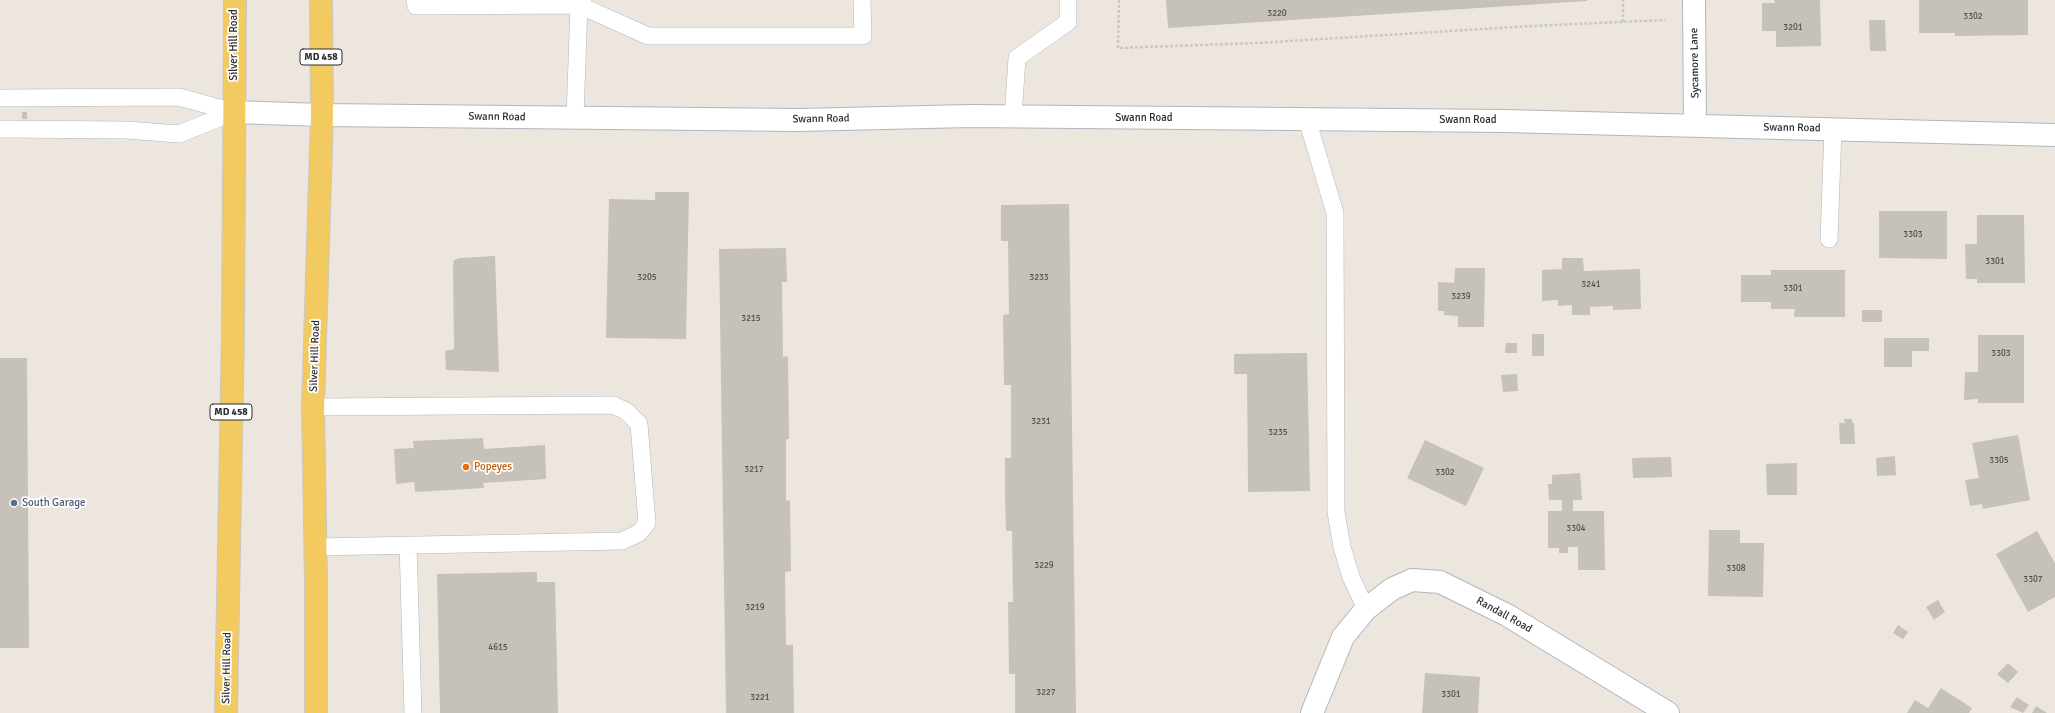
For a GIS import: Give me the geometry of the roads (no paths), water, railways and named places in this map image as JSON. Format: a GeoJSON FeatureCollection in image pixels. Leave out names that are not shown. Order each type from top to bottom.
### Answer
{"type":"FeatureCollection","features":[{"type":"Feature","properties":{"kind":"main road","name":"Silver Hill Road"},"geometry":{"type":"LineString","coordinates":[[226,713],[233,338],[235,0]]}},
{"type":"Feature","properties":{"kind":"main road","name":"Silver Hill Road"},"geometry":{"type":"LineString","coordinates":[[316,713],[316,547],[313,408],[322,115],[320,0]]}},
{"type":"Feature","properties":{"kind":"street","name":"Sycamore Lane"},"geometry":{"type":"LineString","coordinates":[[1694,9],[1696,126]]}},
{"type":"Feature","properties":{"kind":"street","name":"Swann Road"},"geometry":{"type":"LineString","coordinates":[[234,112],[322,115],[798,120],[970,116],[1505,121],[2055,135]]}},
{"type":"Feature","properties":{"kind":"street","name":"Randall Road"},"geometry":{"type":"LineString","coordinates":[[1312,713],[1343,637],[1366,609],[1392,590],[1412,580],[1440,582],[1507,615],[1668,713]]}},
{"type":"Feature","properties":{"kind":"lane"},"geometry":{"type":"LineString","coordinates":[[415,0],[416,6],[581,3],[648,36],[863,36],[862,0]]}},
{"type":"Feature","properties":{"kind":"lane"},"geometry":{"type":"LineString","coordinates":[[1013,117],[1017,58],[1068,22],[1068,0]]}},
{"type":"Feature","properties":{"kind":"lane"},"geometry":{"type":"LineString","coordinates":[[575,118],[581,3]]}},
{"type":"Feature","properties":{"kind":"lane"},"geometry":{"type":"LineString","coordinates":[[0,98],[180,97],[234,112]]}},
{"type":"Feature","properties":{"kind":"lane"},"geometry":{"type":"LineString","coordinates":[[0,129],[126,130],[179,134],[234,112]]}},
{"type":"Feature","properties":{"kind":"lane"},"geometry":{"type":"LineString","coordinates":[[1307,119],[1335,213],[1336,512],[1342,547],[1351,577],[1366,609]]}},
{"type":"Feature","properties":{"kind":"lane"},"geometry":{"type":"LineString","coordinates":[[1829,239],[1833,129]]}},
{"type":"Feature","properties":{"kind":"lane"},"geometry":{"type":"LineString","coordinates":[[313,408],[613,406],[626,411],[640,424],[647,522],[639,533],[622,541],[316,547]]}},
{"type":"Feature","properties":{"kind":"lane"},"geometry":{"type":"LineString","coordinates":[[408,545],[413,713]]}},
{"type":"Feature","properties":{"kind":"place","name":"Popeyes"},"geometry":{"type":"Point","coordinates":[466,467]}},
{"type":"Feature","properties":{"kind":"place","name":"South Garage"},"geometry":{"type":"Point","coordinates":[14,503]}}]}
